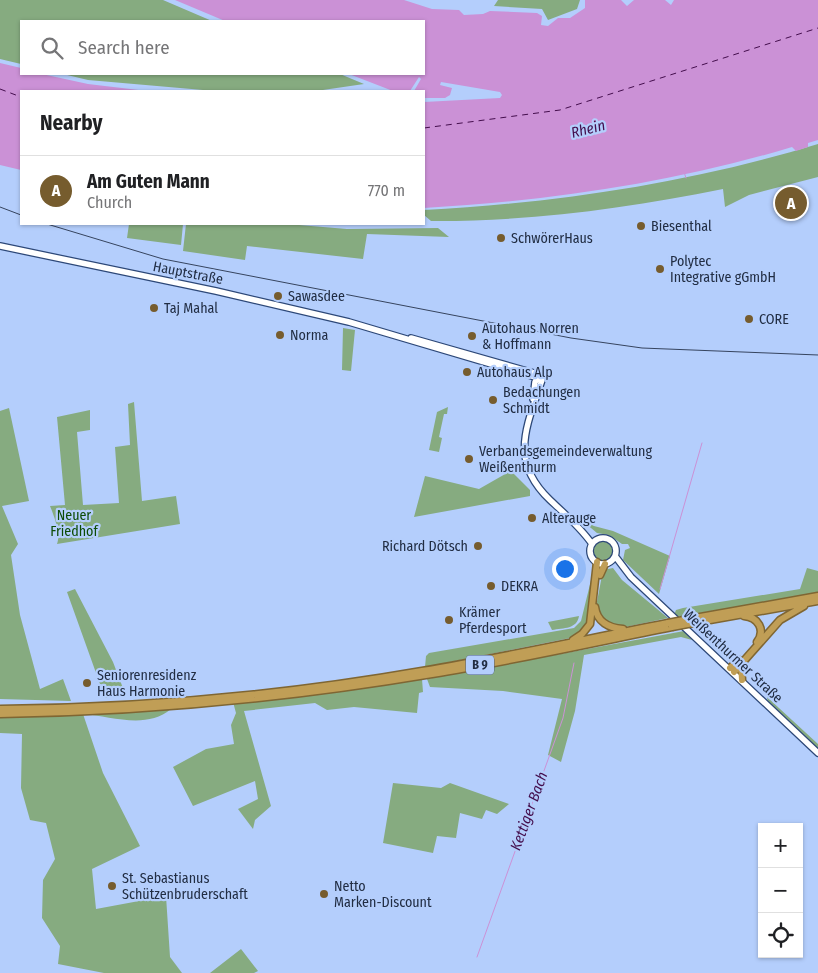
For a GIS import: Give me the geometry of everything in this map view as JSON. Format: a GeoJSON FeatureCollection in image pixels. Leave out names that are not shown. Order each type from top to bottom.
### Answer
{"type":"FeatureCollection","features":[{"type":"Feature","properties":{"kind":"highway"},"geometry":{"type":"LineString","coordinates":[[563,644],[582,634],[590,624],[597,562]]}},
{"type":"Feature","properties":{"kind":"highway"},"geometry":{"type":"LineString","coordinates":[[607,563],[595,602],[596,613],[602,622],[610,627],[632,630]]}},
{"type":"Feature","properties":{"kind":"highway"},"geometry":{"type":"LineString","coordinates":[[732,670],[741,664],[784,617],[818,599]]}},
{"type":"Feature","properties":{"kind":"highway","name":"B 9"},"geometry":{"type":"LineString","coordinates":[[691,621],[733,616],[818,599]]}},
{"type":"Feature","properties":{"kind":"highway","name":"B 9"},"geometry":{"type":"LineString","coordinates":[[0,714],[331,687],[496,662],[670,625],[818,599]]}},
{"type":"Feature","properties":{"kind":"highway","name":"B 9"},"geometry":{"type":"LineString","coordinates":[[732,670],[756,643],[761,633],[759,625],[752,618],[733,616]]}},
{"type":"Feature","properties":{"kind":"highway","name":"B 9"},"geometry":{"type":"LineString","coordinates":[[331,687],[632,630],[670,625]]}},
{"type":"Feature","properties":{"kind":"highway"},"geometry":{"type":"LineString","coordinates":[[741,664],[742,680]]}},
{"type":"Feature","properties":{"kind":"highway","name":"B 9"},"geometry":{"type":"LineString","coordinates":[[0,709],[45,710]]}},
{"type":"Feature","properties":{"kind":"main road","name":"Hauptstraße"},"geometry":{"type":"LineString","coordinates":[[0,246],[216,291],[370,328],[447,350]]}},
{"type":"Feature","properties":{"kind":"main road"},"geometry":{"type":"LineString","coordinates":[[447,350],[541,378]]}},
{"type":"Feature","properties":{"kind":"main road"},"geometry":{"type":"LineString","coordinates":[[447,350],[541,378]]}},
{"type":"Feature","properties":{"kind":"main road"},"geometry":{"type":"LineString","coordinates":[[520,373],[529,380],[534,388]]}},
{"type":"Feature","properties":{"kind":"main road"},"geometry":{"type":"LineString","coordinates":[[532,408],[534,388],[541,378]]}},
{"type":"Feature","properties":{"kind":"main road"},"geometry":{"type":"LineString","coordinates":[[541,378],[524,446],[527,470],[536,486],[578,527],[592,544]]}},
{"type":"Feature","properties":{"kind":"main road"},"geometry":{"type":"LineString","coordinates":[[578,527],[598,539]]}},
{"type":"Feature","properties":{"kind":"main road"},"geometry":{"type":"LineString","coordinates":[[605,538],[612,542],[616,548],[615,556],[607,563],[597,562],[591,554],[592,544],[598,539],[605,538]]}},
{"type":"Feature","properties":{"kind":"main road","name":"Weißenthurmer Straße"},"geometry":{"type":"LineString","coordinates":[[615,556],[631,577],[818,753]]}},
{"type":"Feature","properties":{"kind":"main road","name":"Weißenthurmer Straße"},"geometry":{"type":"LineString","coordinates":[[607,563],[631,577]]}},
{"type":"Feature","properties":{"kind":"green space"},"geometry":{"type":"Polygon","coordinates":[[[0,0],[163,0],[210,20],[20,20],[20,64],[0,59],[0,0]]]}},
{"type":"Feature","properties":{"kind":"green space"},"geometry":{"type":"Polygon","coordinates":[[[498,0],[580,0],[577,9],[548,20],[542,9],[494,6],[498,0]]]}},
{"type":"Feature","properties":{"kind":"green space"},"geometry":{"type":"Polygon","coordinates":[[[67,75],[342,75],[364,84],[323,90],[203,90],[88,80],[67,75]]]}},
{"type":"Feature","properties":{"kind":"green space"},"geometry":{"type":"Polygon","coordinates":[[[818,144],[818,177],[749,195],[725,207],[723,189],[652,202],[546,216],[431,221],[425,216],[425,210],[524,202],[623,189],[721,170],[818,144]]]}},
{"type":"Feature","properties":{"kind":"green space"},"geometry":{"type":"Polygon","coordinates":[[[129,225],[183,225],[181,245],[127,238],[129,225]]]}},
{"type":"Feature","properties":{"kind":"green space"},"geometry":{"type":"Polygon","coordinates":[[[186,225],[299,225],[347,229],[438,228],[449,237],[367,234],[363,259],[247,246],[245,260],[183,251],[186,225]]]}},
{"type":"Feature","properties":{"kind":"green space"},"geometry":{"type":"Polygon","coordinates":[[[343,328],[355,330],[351,371],[342,370],[343,328]]]}},
{"type":"Feature","properties":{"kind":"green space","name":"Neuer Friedhof"},"geometry":{"type":"Polygon","coordinates":[[[134,402],[142,501],[176,496],[180,524],[57,544],[58,530],[50,506],[65,505],[57,417],[90,410],[90,430],[77,432],[83,505],[119,503],[115,447],[130,445],[128,404],[134,402]]]}},
{"type":"Feature","properties":{"kind":"green space"},"geometry":{"type":"Polygon","coordinates":[[[448,407],[447,414],[444,414],[439,437],[442,438],[439,452],[429,450],[437,412],[448,407]]]}},
{"type":"Feature","properties":{"kind":"green space"},"geometry":{"type":"Polygon","coordinates":[[[9,408],[29,501],[2,506],[18,544],[11,555],[20,615],[40,689],[63,679],[71,701],[0,699],[0,411],[9,408]]]}},
{"type":"Feature","properties":{"kind":"green space"},"geometry":{"type":"Polygon","coordinates":[[[509,469],[530,490],[530,496],[414,517],[425,476],[479,489],[507,473],[509,469]]]}},
{"type":"Feature","properties":{"kind":"green space"},"geometry":{"type":"Polygon","coordinates":[[[573,513],[594,526],[613,531],[670,556],[659,594],[623,560],[625,550],[630,548],[628,544],[622,544],[609,535],[597,533],[573,513]]]}},
{"type":"Feature","properties":{"kind":"green space"},"geometry":{"type":"Polygon","coordinates":[[[603,540],[611,543],[614,551],[611,559],[603,562],[595,559],[592,551],[595,543],[603,540]]]}},
{"type":"Feature","properties":{"kind":"green space"},"geometry":{"type":"Polygon","coordinates":[[[594,568],[589,620],[586,628],[575,637],[425,667],[426,656],[429,653],[574,628],[581,621],[594,568]]]}},
{"type":"Feature","properties":{"kind":"green space"},"geometry":{"type":"Polygon","coordinates":[[[613,568],[622,580],[668,618],[625,627],[617,627],[603,620],[596,607],[603,570],[613,568]]]}},
{"type":"Feature","properties":{"kind":"green space"},"geometry":{"type":"Polygon","coordinates":[[[807,568],[818,571],[818,593],[676,617],[674,615],[676,610],[683,608],[800,589],[807,568]]]}},
{"type":"Feature","properties":{"kind":"green space"},"geometry":{"type":"Polygon","coordinates":[[[75,589],[113,662],[126,696],[105,698],[67,592],[75,589]]]}},
{"type":"Feature","properties":{"kind":"green space"},"geometry":{"type":"Polygon","coordinates":[[[579,616],[573,626],[565,628],[552,630],[548,622],[579,616]]]}},
{"type":"Feature","properties":{"kind":"green space"},"geometry":{"type":"Polygon","coordinates":[[[684,631],[692,640],[681,637],[584,655],[575,711],[561,762],[548,755],[562,699],[503,691],[430,687],[427,679],[684,631]]]}},
{"type":"Feature","properties":{"kind":"green space"},"geometry":{"type":"Polygon","coordinates":[[[422,679],[423,692],[419,693],[417,713],[354,707],[327,710],[315,703],[244,711],[271,806],[255,820],[253,829],[238,809],[258,799],[255,781],[193,806],[173,767],[206,749],[234,744],[231,725],[236,713],[233,702],[331,692],[422,679]]]}},
{"type":"Feature","properties":{"kind":"green space"},"geometry":{"type":"Polygon","coordinates":[[[767,697],[818,744],[818,750],[768,702],[767,697]]]}},
{"type":"Feature","properties":{"kind":"green space"},"geometry":{"type":"Polygon","coordinates":[[[171,709],[151,719],[140,720],[83,714],[103,773],[140,846],[92,869],[96,909],[166,896],[170,957],[182,973],[104,973],[58,964],[60,946],[42,918],[43,880],[55,859],[46,823],[30,820],[21,788],[22,734],[0,733],[0,716],[171,709]]]}},
{"type":"Feature","properties":{"kind":"green space"},"geometry":{"type":"Polygon","coordinates":[[[393,783],[441,788],[450,783],[509,804],[497,814],[486,810],[482,819],[460,813],[456,838],[437,836],[433,853],[383,843],[393,783]]]}},
{"type":"Feature","properties":{"kind":"green space"},"geometry":{"type":"Polygon","coordinates":[[[241,949],[258,971],[254,973],[210,973],[241,949]]]}},
{"type":"Feature","properties":{"kind":"water","name":"Rhein"},"geometry":{"type":"Polygon","coordinates":[[[175,0],[404,0],[432,9],[459,10],[464,15],[483,14],[490,11],[537,13],[542,16],[541,25],[548,26],[558,18],[570,18],[585,8],[585,0],[621,0],[627,6],[634,0],[665,0],[671,5],[674,0],[818,0],[818,140],[808,143],[808,147],[796,151],[792,147],[702,171],[610,188],[517,201],[425,208],[425,102],[500,98],[502,95],[500,92],[441,82],[440,85],[452,88],[450,95],[445,98],[425,98],[425,90],[415,90],[421,79],[419,77],[411,90],[390,90],[352,75],[425,75],[425,20],[223,20],[175,0]]]}},
{"type":"Feature","properties":{"kind":"water"},"geometry":{"type":"Polygon","coordinates":[[[0,63],[20,68],[20,75],[47,75],[88,84],[139,90],[20,90],[20,170],[0,165],[0,63]]]}},
{"type":"Feature","properties":{"kind":"waterway","name":"Kettiger Bach"},"geometry":{"type":"LineString","coordinates":[[684,172],[686,178]]}},
{"type":"Feature","properties":{"kind":"waterway","name":"Kettiger Bach"},"geometry":{"type":"LineString","coordinates":[[660,589],[702,443]]}},
{"type":"Feature","properties":{"kind":"waterway","name":"Kettiger Bach"},"geometry":{"type":"LineString","coordinates":[[477,957],[563,718],[574,663]]}},
{"type":"Feature","properties":{"kind":"ferry route"},"geometry":{"type":"LineString","coordinates":[[425,128],[560,110],[818,28]]}},
{"type":"Feature","properties":{"kind":"ferry route"},"geometry":{"type":"LineString","coordinates":[[0,89],[20,97]]}},
{"type":"Feature","properties":{"kind":"railway"},"geometry":{"type":"LineString","coordinates":[[0,207],[20,215]]}},
{"type":"Feature","properties":{"kind":"railway"},"geometry":{"type":"LineString","coordinates":[[50,225],[163,259],[571,338],[642,348],[818,355]]}},
{"type":"Feature","properties":{"kind":"place","name":"Am Guten Mann"},"geometry":{"type":"Point","coordinates":[791,203]}},
{"type":"Feature","properties":{"kind":"place","name":"Biesenthal"},"geometry":{"type":"Point","coordinates":[641,226]}},
{"type":"Feature","properties":{"kind":"place","name":"SchwörerHaus"},"geometry":{"type":"Point","coordinates":[501,238]}},
{"type":"Feature","properties":{"kind":"place","name":"Polytec Integrative gGmbH"},"geometry":{"type":"Point","coordinates":[660,269]}},
{"type":"Feature","properties":{"kind":"place","name":"Sawasdee"},"geometry":{"type":"Point","coordinates":[278,296]}},
{"type":"Feature","properties":{"kind":"place","name":"Taj Mahal"},"geometry":{"type":"Point","coordinates":[154,308]}},
{"type":"Feature","properties":{"kind":"place","name":"CORE"},"geometry":{"type":"Point","coordinates":[749,319]}},
{"type":"Feature","properties":{"kind":"place","name":"Norma"},"geometry":{"type":"Point","coordinates":[280,335]}},
{"type":"Feature","properties":{"kind":"place","name":"Autohaus Norren & Hoffmann"},"geometry":{"type":"Point","coordinates":[472,336]}},
{"type":"Feature","properties":{"kind":"place","name":"Autohaus Alp"},"geometry":{"type":"Point","coordinates":[467,372]}},
{"type":"Feature","properties":{"kind":"place","name":"Bedachungen Schmidt"},"geometry":{"type":"Point","coordinates":[493,400]}},
{"type":"Feature","properties":{"kind":"place","name":"Verbandsgemeindeverwaltung Weißenthurm"},"geometry":{"type":"Point","coordinates":[469,459]}},
{"type":"Feature","properties":{"kind":"place","name":"Alterauge"},"geometry":{"type":"Point","coordinates":[532,518]}},
{"type":"Feature","properties":{"kind":"place","name":"Richard Dötsch"},"geometry":{"type":"Point","coordinates":[478,546]}},
{"type":"Feature","properties":{"kind":"place","name":"DEKRA"},"geometry":{"type":"Point","coordinates":[491,586]}},
{"type":"Feature","properties":{"kind":"place","name":"Krämer Pferdesport"},"geometry":{"type":"Point","coordinates":[449,620]}},
{"type":"Feature","properties":{"kind":"place","name":"Seniorenresidenz Haus Harmonie"},"geometry":{"type":"Point","coordinates":[87,683]}},
{"type":"Feature","properties":{"kind":"place","name":"St. Sebastianus Schützenbruderschaft"},"geometry":{"type":"Point","coordinates":[112,886]}},
{"type":"Feature","properties":{"kind":"place","name":"Netto Marken-Discount"},"geometry":{"type":"Point","coordinates":[324,894]}}]}
